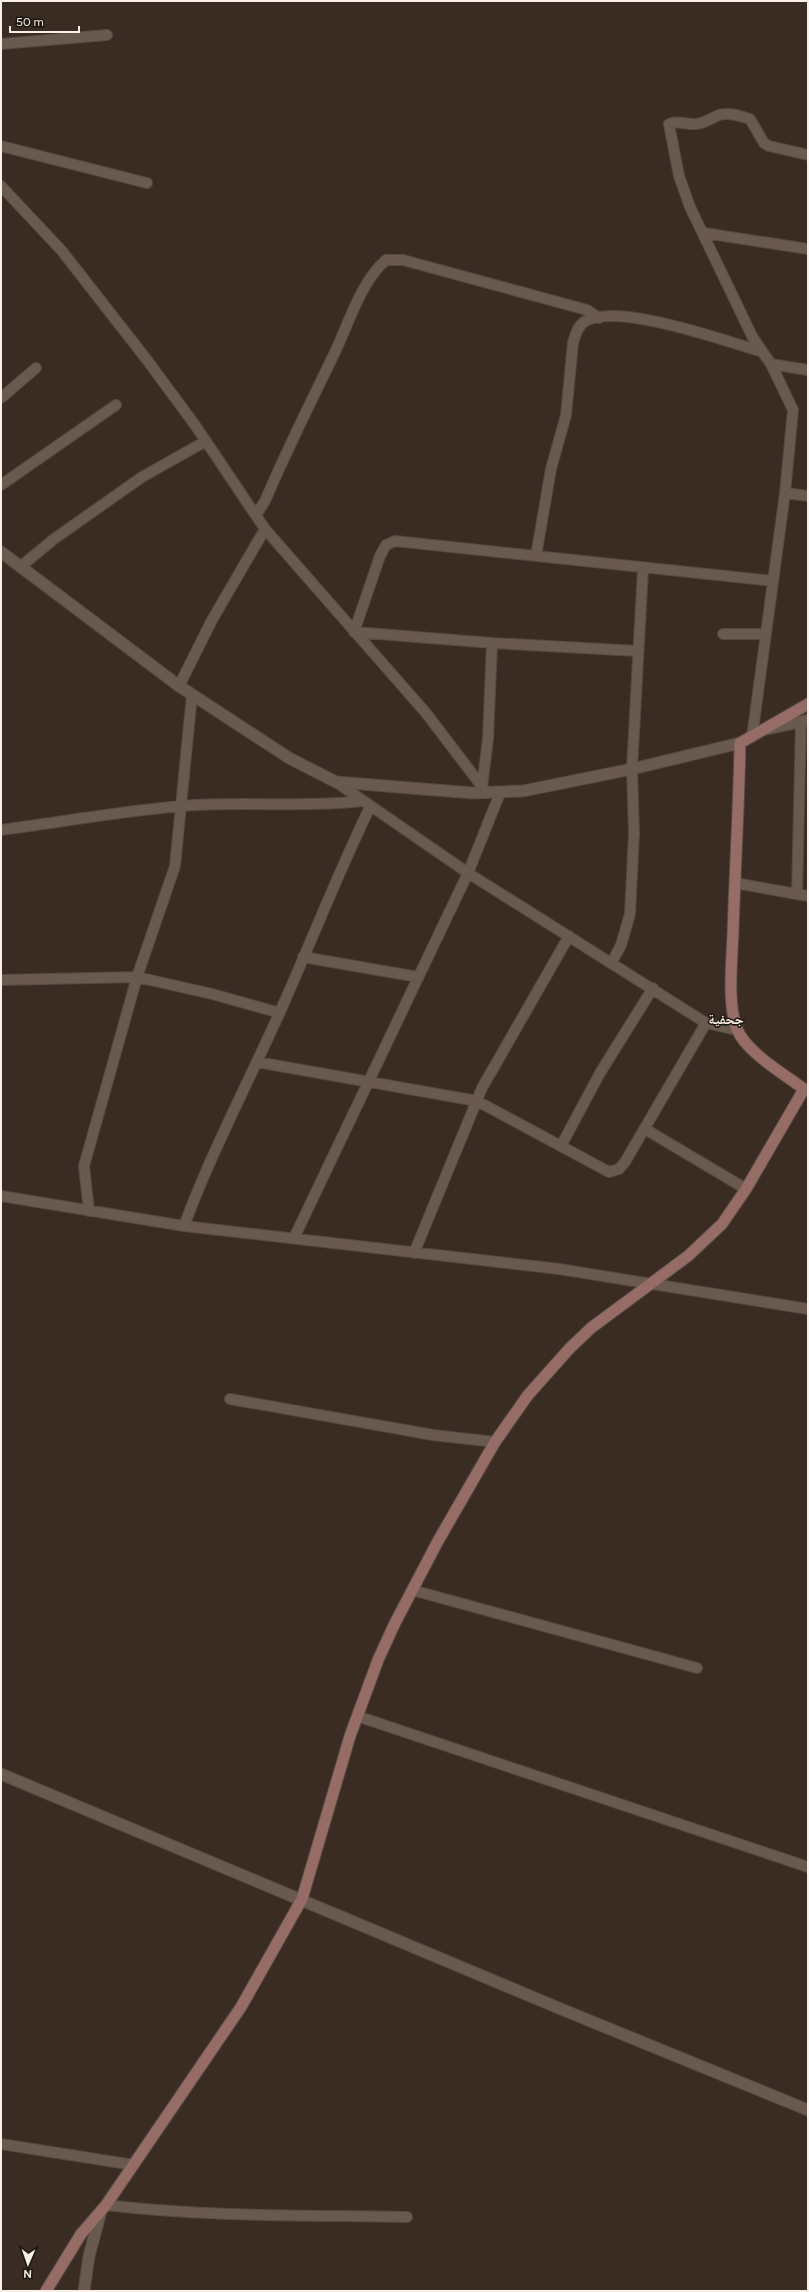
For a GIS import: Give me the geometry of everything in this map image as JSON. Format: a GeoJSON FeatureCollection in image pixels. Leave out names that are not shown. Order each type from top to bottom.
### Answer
{"type":"FeatureCollection","features":[{"type":"Feature","properties":{"kind":"main road"},"geometry":{"type":"LineString","coordinates":[[46,2291],[81,2234],[104,2208],[241,2007],[302,1899],[327,1808],[357,1716],[378,1660],[412,1590],[495,1442],[528,1395],[570,1348],[591,1328],[653,1283],[710,1237],[722,1224],[746,1189],[806,1090],[763,1059],[747,1043],[737,1030],[732,1000],[734,883],[740,742],[752,737],[808,704]]}},
{"type":"Feature","properties":{"kind":"street"},"geometry":{"type":"LineString","coordinates":[[1,44],[107,35]]}},
{"type":"Feature","properties":{"kind":"street"},"geometry":{"type":"LineString","coordinates":[[752,737],[764,634],[785,493],[792,410],[771,364],[760,351],[704,233],[690,207],[679,176],[668,124],[695,124],[711,121],[718,115],[727,113],[742,116],[750,119],[764,143],[769,146],[808,154]]}},
{"type":"Feature","properties":{"kind":"street"},"geometry":{"type":"LineString","coordinates":[[1,146],[147,183]]}},
{"type":"Feature","properties":{"kind":"street"},"geometry":{"type":"LineString","coordinates":[[1,186],[62,251],[168,386],[265,529],[426,713],[485,790]]}},
{"type":"Feature","properties":{"kind":"street"},"geometry":{"type":"LineString","coordinates":[[704,233],[808,249]]}},
{"type":"Feature","properties":{"kind":"street"},"geometry":{"type":"LineString","coordinates":[[256,515],[358,302],[375,271],[386,260],[403,260],[553,300],[587,310],[599,318]]}},
{"type":"Feature","properties":{"kind":"street"},"geometry":{"type":"LineString","coordinates":[[536,556],[551,469],[566,415],[572,344],[575,334],[584,323],[599,318],[639,317],[760,351]]}},
{"type":"Feature","properties":{"kind":"street"},"geometry":{"type":"LineString","coordinates":[[771,364],[808,370]]}},
{"type":"Feature","properties":{"kind":"street"},"geometry":{"type":"LineString","coordinates":[[1,398],[36,368]]}},
{"type":"Feature","properties":{"kind":"street"},"geometry":{"type":"LineString","coordinates":[[1,485],[116,405]]}},
{"type":"Feature","properties":{"kind":"street"},"geometry":{"type":"LineString","coordinates":[[20,567],[54,539],[142,477],[206,441]]}},
{"type":"Feature","properties":{"kind":"street"},"geometry":{"type":"LineString","coordinates":[[785,493],[808,496]]}},
{"type":"Feature","properties":{"kind":"street"},"geometry":{"type":"LineString","coordinates":[[179,686],[212,620],[265,529]]}},
{"type":"Feature","properties":{"kind":"street"},"geometry":{"type":"LineString","coordinates":[[354,632],[383,549],[390,543],[404,541],[644,569],[773,581]]}},
{"type":"Feature","properties":{"kind":"street"},"geometry":{"type":"LineString","coordinates":[[1,552],[179,686],[289,758],[336,782],[370,807],[468,873],[612,962],[706,1023],[737,1030]]}},
{"type":"Feature","properties":{"kind":"street"},"geometry":{"type":"LineString","coordinates":[[612,962],[621,945],[630,914],[634,833],[632,769],[644,569]]}},
{"type":"Feature","properties":{"kind":"street"},"geometry":{"type":"LineString","coordinates":[[354,632],[492,643],[638,651]]}},
{"type":"Feature","properties":{"kind":"street"},"geometry":{"type":"LineString","coordinates":[[723,634],[764,634]]}},
{"type":"Feature","properties":{"kind":"street"},"geometry":{"type":"LineString","coordinates":[[485,790],[492,643]]}},
{"type":"Feature","properties":{"kind":"street"},"geometry":{"type":"LineString","coordinates":[[90,1211],[84,1166],[138,977],[171,880],[182,806],[192,694]]}},
{"type":"Feature","properties":{"kind":"street"},"geometry":{"type":"LineString","coordinates":[[766,729],[804,721],[796,894]]}},
{"type":"Feature","properties":{"kind":"street"},"geometry":{"type":"LineString","coordinates":[[336,782],[485,790],[500,793],[562,784],[632,769],[740,742]]}},
{"type":"Feature","properties":{"kind":"street"},"geometry":{"type":"LineString","coordinates":[[294,1238],[468,873],[500,793]]}},
{"type":"Feature","properties":{"kind":"street"},"geometry":{"type":"LineString","coordinates":[[1,830],[182,806],[300,802],[335,804],[362,800]]}},
{"type":"Feature","properties":{"kind":"street"},"geometry":{"type":"LineString","coordinates":[[184,1226],[223,1130],[280,1013],[329,894],[370,807]]}},
{"type":"Feature","properties":{"kind":"street"},"geometry":{"type":"LineString","coordinates":[[734,883],[808,896]]}},
{"type":"Feature","properties":{"kind":"street"},"geometry":{"type":"LineString","coordinates":[[414,1253],[477,1101],[492,1069],[569,936]]}},
{"type":"Feature","properties":{"kind":"street"},"geometry":{"type":"LineString","coordinates":[[303,958],[418,976]]}},
{"type":"Feature","properties":{"kind":"street"},"geometry":{"type":"LineString","coordinates":[[1,980],[138,977],[212,994],[280,1013]]}},
{"type":"Feature","properties":{"kind":"street"},"geometry":{"type":"LineString","coordinates":[[561,1146],[600,1073],[653,988]]}},
{"type":"Feature","properties":{"kind":"street"},"geometry":{"type":"LineString","coordinates":[[257,1062],[477,1101],[609,1172],[614,1172],[625,1162],[706,1023]]}},
{"type":"Feature","properties":{"kind":"street"},"geometry":{"type":"LineString","coordinates":[[645,1129],[746,1189]]}},
{"type":"Feature","properties":{"kind":"street"},"geometry":{"type":"LineString","coordinates":[[1,1196],[184,1226],[559,1269],[626,1281],[653,1283],[758,1302],[808,1309]]}},
{"type":"Feature","properties":{"kind":"street"},"geometry":{"type":"LineString","coordinates":[[230,1399],[434,1435],[495,1442]]}},
{"type":"Feature","properties":{"kind":"street"},"geometry":{"type":"LineString","coordinates":[[412,1590],[697,1668]]}},
{"type":"Feature","properties":{"kind":"street"},"geometry":{"type":"LineString","coordinates":[[357,1716],[808,1867]]}},
{"type":"Feature","properties":{"kind":"street"},"geometry":{"type":"LineString","coordinates":[[1,1774],[302,1899],[539,2000],[808,2110]]}},
{"type":"Feature","properties":{"kind":"street"},"geometry":{"type":"LineString","coordinates":[[1,2144],[134,2165]]}},
{"type":"Feature","properties":{"kind":"street"},"geometry":{"type":"LineString","coordinates":[[84,2291],[88,2256],[104,2208],[219,2214],[407,2217]]}},
{"type":"Feature","properties":{"kind":"district","name":"جحفية"},"geometry":{"type":"Point","coordinates":[726,1019]}}]}
